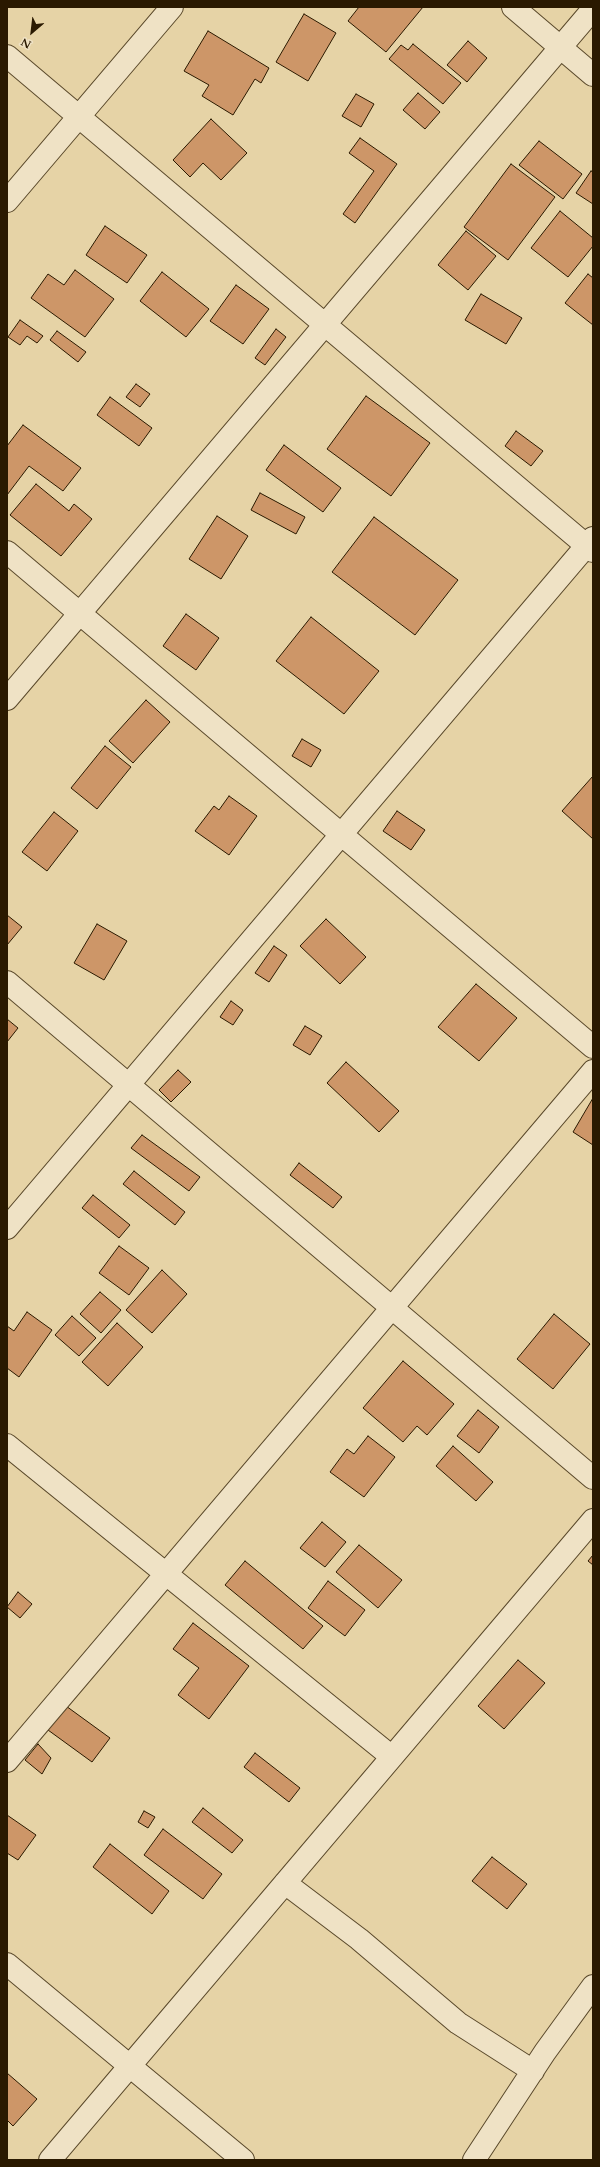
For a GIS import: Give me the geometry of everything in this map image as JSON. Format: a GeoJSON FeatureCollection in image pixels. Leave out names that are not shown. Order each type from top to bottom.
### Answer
{"type":"FeatureCollection","features":[{"type":"Feature","properties":{"kind":"street"},"geometry":{"type":"LineString","coordinates":[[7,200],[172,7]]}},
{"type":"Feature","properties":{"kind":"street"},"geometry":{"type":"LineString","coordinates":[[513,7],[593,75]]}},
{"type":"Feature","properties":{"kind":"street"},"geometry":{"type":"LineString","coordinates":[[7,699],[593,9]]}},
{"type":"Feature","properties":{"kind":"street"},"geometry":{"type":"LineString","coordinates":[[7,56],[325,324],[591,544],[341,834],[7,1228]]}},
{"type":"Feature","properties":{"kind":"street"},"geometry":{"type":"LineString","coordinates":[[7,552],[593,1048]]}},
{"type":"Feature","properties":{"kind":"street"},"geometry":{"type":"LineString","coordinates":[[7,982],[593,1478]]}},
{"type":"Feature","properties":{"kind":"street"},"geometry":{"type":"LineString","coordinates":[[7,1761],[593,1071]]}},
{"type":"Feature","properties":{"kind":"street"},"geometry":{"type":"LineString","coordinates":[[7,1445],[392,1756]]}},
{"type":"Feature","properties":{"kind":"street"},"geometry":{"type":"LineString","coordinates":[[50,2160],[593,1520]]}},
{"type":"Feature","properties":{"kind":"street"},"geometry":{"type":"LineString","coordinates":[[285,1883],[359,1939],[458,2023],[533,2071]]}},
{"type":"Feature","properties":{"kind":"street"},"geometry":{"type":"LineString","coordinates":[[7,1964],[129,2067],[243,2160]]}},
{"type":"Feature","properties":{"kind":"street"},"geometry":{"type":"LineString","coordinates":[[474,2160],[533,2071],[593,1986]]}},
{"type":"Feature","properties":{"kind":"building"},"geometry":{"type":"Polygon","coordinates":[[[359,7],[423,7],[386,52],[348,21],[359,7]]]}},
{"type":"Feature","properties":{"kind":"building"},"geometry":{"type":"Polygon","coordinates":[[[304,14],[336,33],[308,81],[276,62],[304,14]]]}},
{"type":"Feature","properties":{"kind":"building"},"geometry":{"type":"Polygon","coordinates":[[[208,31],[269,68],[261,83],[255,79],[233,115],[202,96],[209,85],[184,71],[208,31]]]}},
{"type":"Feature","properties":{"kind":"building"},"geometry":{"type":"Polygon","coordinates":[[[468,41],[487,58],[467,82],[447,65],[468,41]]]}},
{"type":"Feature","properties":{"kind":"building"},"geometry":{"type":"Polygon","coordinates":[[[413,44],[461,83],[443,104],[389,59],[401,45],[408,50],[413,44]]]}},
{"type":"Feature","properties":{"kind":"building"},"geometry":{"type":"Polygon","coordinates":[[[418,93],[440,112],[425,129],[403,110],[418,93]]]}},
{"type":"Feature","properties":{"kind":"building"},"geometry":{"type":"Polygon","coordinates":[[[356,94],[374,104],[361,127],[342,116],[356,94]]]}},
{"type":"Feature","properties":{"kind":"building"},"geometry":{"type":"Polygon","coordinates":[[[211,119],[247,153],[221,180],[203,163],[190,177],[173,160],[211,119]]]}},
{"type":"Feature","properties":{"kind":"building"},"geometry":{"type":"Polygon","coordinates":[[[360,138],[397,164],[355,223],[343,214],[374,171],[349,153],[360,138]]]}},
{"type":"Feature","properties":{"kind":"building"},"geometry":{"type":"Polygon","coordinates":[[[539,141],[582,174],[563,199],[519,165],[539,141]]]}},
{"type":"Feature","properties":{"kind":"building"},"geometry":{"type":"Polygon","coordinates":[[[511,164],[555,197],[508,260],[464,227],[511,164]]]}},
{"type":"Feature","properties":{"kind":"building"},"geometry":{"type":"Polygon","coordinates":[[[591,171],[593,172],[593,204],[576,193],[591,171]]]}},
{"type":"Feature","properties":{"kind":"building"},"geometry":{"type":"Polygon","coordinates":[[[560,211],[593,238],[593,246],[568,277],[531,248],[560,211]]]}},
{"type":"Feature","properties":{"kind":"building"},"geometry":{"type":"Polygon","coordinates":[[[105,226],[147,255],[127,283],[86,255],[105,226]]]}},
{"type":"Feature","properties":{"kind":"building"},"geometry":{"type":"Polygon","coordinates":[[[466,231],[496,256],[468,290],[438,265],[466,231]]]}},
{"type":"Feature","properties":{"kind":"building"},"geometry":{"type":"Polygon","coordinates":[[[75,270],[114,299],[85,337],[31,298],[48,274],[64,285],[75,270]]]}},
{"type":"Feature","properties":{"kind":"building"},"geometry":{"type":"Polygon","coordinates":[[[162,272],[209,309],[186,337],[140,301],[162,272]]]}},
{"type":"Feature","properties":{"kind":"building"},"geometry":{"type":"Polygon","coordinates":[[[588,274],[593,278],[593,325],[565,303],[588,274]]]}},
{"type":"Feature","properties":{"kind":"building"},"geometry":{"type":"Polygon","coordinates":[[[236,285],[269,309],[243,344],[210,321],[236,285]]]}},
{"type":"Feature","properties":{"kind":"building"},"geometry":{"type":"Polygon","coordinates":[[[481,294],[522,318],[506,344],[465,320],[481,294]]]}},
{"type":"Feature","properties":{"kind":"building"},"geometry":{"type":"Polygon","coordinates":[[[20,320],[43,336],[37,343],[27,336],[20,345],[8,337],[20,320]]]}},
{"type":"Feature","properties":{"kind":"building"},"geometry":{"type":"Polygon","coordinates":[[[276,329],[286,337],[265,365],[255,358],[276,329]]]}},
{"type":"Feature","properties":{"kind":"building"},"geometry":{"type":"Polygon","coordinates":[[[57,331],[86,352],[78,362],[50,340],[57,331]]]}},
{"type":"Feature","properties":{"kind":"building"},"geometry":{"type":"Polygon","coordinates":[[[136,384],[150,394],[140,407],[126,397],[136,384]]]}},
{"type":"Feature","properties":{"kind":"building"},"geometry":{"type":"Polygon","coordinates":[[[366,396],[430,443],[391,496],[327,449],[366,396]]]}},
{"type":"Feature","properties":{"kind":"building"},"geometry":{"type":"Polygon","coordinates":[[[110,397],[152,428],[139,446],[97,415],[110,397]]]}},
{"type":"Feature","properties":{"kind":"building"},"geometry":{"type":"Polygon","coordinates":[[[23,425],[81,468],[63,491],[29,466],[7,495],[7,446],[23,425]]]}},
{"type":"Feature","properties":{"kind":"building"},"geometry":{"type":"Polygon","coordinates":[[[516,431],[543,451],[531,466],[505,446],[516,431]]]}},
{"type":"Feature","properties":{"kind":"building"},"geometry":{"type":"Polygon","coordinates":[[[284,445],[341,488],[323,512],[266,470],[284,445]]]}},
{"type":"Feature","properties":{"kind":"building"},"geometry":{"type":"Polygon","coordinates":[[[36,484],[69,511],[74,504],[92,519],[61,556],[10,515],[36,484]]]}},
{"type":"Feature","properties":{"kind":"building"},"geometry":{"type":"Polygon","coordinates":[[[260,493],[305,517],[296,534],[251,510],[260,493]]]}},
{"type":"Feature","properties":{"kind":"building"},"geometry":{"type":"Polygon","coordinates":[[[217,516],[248,536],[221,579],[189,559],[217,516]]]}},
{"type":"Feature","properties":{"kind":"building"},"geometry":{"type":"Polygon","coordinates":[[[374,517],[458,580],[415,635],[332,572],[374,517]]]}},
{"type":"Feature","properties":{"kind":"building"},"geometry":{"type":"Polygon","coordinates":[[[186,614],[219,638],[196,670],[163,646],[186,614]]]}},
{"type":"Feature","properties":{"kind":"building"},"geometry":{"type":"Polygon","coordinates":[[[311,617],[379,671],[344,714],[276,661],[311,617]]]}},
{"type":"Feature","properties":{"kind":"building"},"geometry":{"type":"Polygon","coordinates":[[[146,700],[170,722],[133,763],[109,741],[146,700]]]}},
{"type":"Feature","properties":{"kind":"building"},"geometry":{"type":"Polygon","coordinates":[[[302,739],[321,750],[311,767],[292,756],[302,739]]]}},
{"type":"Feature","properties":{"kind":"building"},"geometry":{"type":"Polygon","coordinates":[[[105,746],[131,767],[97,809],[71,788],[105,746]]]}},
{"type":"Feature","properties":{"kind":"building"},"geometry":{"type":"Polygon","coordinates":[[[593,776],[593,839],[562,811],[593,776]]]}},
{"type":"Feature","properties":{"kind":"building"},"geometry":{"type":"Polygon","coordinates":[[[229,796],[257,816],[229,855],[195,831],[214,806],[219,810],[229,796]]]}},
{"type":"Feature","properties":{"kind":"building"},"geometry":{"type":"Polygon","coordinates":[[[397,811],[425,830],[411,850],[383,831],[397,811]]]}},
{"type":"Feature","properties":{"kind":"building"},"geometry":{"type":"Polygon","coordinates":[[[54,812],[78,831],[47,871],[22,852],[54,812]]]}},
{"type":"Feature","properties":{"kind":"building"},"geometry":{"type":"Polygon","coordinates":[[[7,915],[22,927],[7,945],[7,915]]]}},
{"type":"Feature","properties":{"kind":"building"},"geometry":{"type":"Polygon","coordinates":[[[326,919],[366,957],[340,984],[300,946],[326,919]]]}},
{"type":"Feature","properties":{"kind":"building"},"geometry":{"type":"Polygon","coordinates":[[[97,924],[127,941],[104,980],[74,963],[97,924]]]}},
{"type":"Feature","properties":{"kind":"building"},"geometry":{"type":"Polygon","coordinates":[[[274,946],[287,955],[269,982],[255,973],[274,946]]]}},
{"type":"Feature","properties":{"kind":"building"},"geometry":{"type":"Polygon","coordinates":[[[476,984],[517,1018],[479,1061],[438,1027],[476,984]]]}},
{"type":"Feature","properties":{"kind":"building"},"geometry":{"type":"Polygon","coordinates":[[[231,1001],[243,1010],[233,1025],[220,1017],[231,1001]]]}},
{"type":"Feature","properties":{"kind":"building"},"geometry":{"type":"Polygon","coordinates":[[[7,1019],[18,1028],[7,1042],[7,1019]]]}},
{"type":"Feature","properties":{"kind":"building"},"geometry":{"type":"Polygon","coordinates":[[[305,1026],[322,1036],[310,1055],[293,1045],[305,1026]]]}},
{"type":"Feature","properties":{"kind":"building"},"geometry":{"type":"Polygon","coordinates":[[[346,1062],[399,1111],[379,1132],[327,1083],[346,1062]]]}},
{"type":"Feature","properties":{"kind":"building"},"geometry":{"type":"Polygon","coordinates":[[[178,1070],[191,1082],[171,1102],[159,1090],[178,1070]]]}},
{"type":"Feature","properties":{"kind":"building"},"geometry":{"type":"Polygon","coordinates":[[[593,1098],[593,1145],[573,1132],[593,1098]]]}},
{"type":"Feature","properties":{"kind":"building"},"geometry":{"type":"Polygon","coordinates":[[[142,1135],[200,1177],[189,1191],[131,1148],[142,1135]]]}},
{"type":"Feature","properties":{"kind":"building"},"geometry":{"type":"Polygon","coordinates":[[[299,1163],[342,1197],[333,1208],[290,1175],[299,1163]]]}},
{"type":"Feature","properties":{"kind":"building"},"geometry":{"type":"Polygon","coordinates":[[[134,1171],[185,1212],[175,1225],[123,1184],[134,1171]]]}},
{"type":"Feature","properties":{"kind":"building"},"geometry":{"type":"Polygon","coordinates":[[[93,1195],[130,1225],[119,1238],[82,1208],[93,1195]]]}},
{"type":"Feature","properties":{"kind":"building"},"geometry":{"type":"Polygon","coordinates":[[[119,1246],[149,1268],[129,1295],[99,1273],[119,1246]]]}},
{"type":"Feature","properties":{"kind":"building"},"geometry":{"type":"Polygon","coordinates":[[[162,1270],[187,1294],[152,1333],[126,1310],[162,1270]]]}},
{"type":"Feature","properties":{"kind":"building"},"geometry":{"type":"Polygon","coordinates":[[[100,1292],[121,1310],[101,1333],[80,1314],[100,1292]]]}},
{"type":"Feature","properties":{"kind":"building"},"geometry":{"type":"Polygon","coordinates":[[[27,1312],[52,1330],[19,1377],[7,1368],[7,1326],[14,1331],[27,1312]]]}},
{"type":"Feature","properties":{"kind":"building"},"geometry":{"type":"Polygon","coordinates":[[[554,1314],[590,1344],[553,1389],[517,1359],[554,1314]]]}},
{"type":"Feature","properties":{"kind":"building"},"geometry":{"type":"Polygon","coordinates":[[[72,1316],[96,1338],[79,1356],[55,1335],[72,1316]]]}},
{"type":"Feature","properties":{"kind":"building"},"geometry":{"type":"Polygon","coordinates":[[[117,1323],[143,1347],[108,1386],[82,1362],[117,1323]]]}},
{"type":"Feature","properties":{"kind":"building"},"geometry":{"type":"Polygon","coordinates":[[[403,1361],[454,1404],[427,1435],[417,1426],[403,1442],[363,1408],[403,1361]]]}},
{"type":"Feature","properties":{"kind":"building"},"geometry":{"type":"Polygon","coordinates":[[[478,1410],[499,1427],[479,1453],[457,1436],[478,1410]]]}},
{"type":"Feature","properties":{"kind":"building"},"geometry":{"type":"Polygon","coordinates":[[[368,1436],[395,1457],[364,1497],[330,1472],[347,1449],[354,1454],[368,1436]]]}},
{"type":"Feature","properties":{"kind":"building"},"geometry":{"type":"Polygon","coordinates":[[[453,1446],[493,1482],[476,1501],[436,1466],[453,1446]]]}},
{"type":"Feature","properties":{"kind":"building"},"geometry":{"type":"Polygon","coordinates":[[[322,1522],[346,1542],[325,1567],[300,1548],[322,1522]]]}},
{"type":"Feature","properties":{"kind":"building"},"geometry":{"type":"Polygon","coordinates":[[[359,1545],[402,1580],[378,1608],[336,1572],[359,1545]]]}},
{"type":"Feature","properties":{"kind":"building"},"geometry":{"type":"Polygon","coordinates":[[[593,1555],[593,1565],[588,1561],[593,1555]]]}},
{"type":"Feature","properties":{"kind":"building"},"geometry":{"type":"Polygon","coordinates":[[[245,1561],[323,1626],[303,1649],[225,1585],[245,1561]]]}},
{"type":"Feature","properties":{"kind":"building"},"geometry":{"type":"Polygon","coordinates":[[[328,1581],[365,1610],[345,1636],[308,1608],[328,1581]]]}},
{"type":"Feature","properties":{"kind":"building"},"geometry":{"type":"Polygon","coordinates":[[[18,1592],[32,1604],[20,1618],[7,1607],[18,1592]]]}},
{"type":"Feature","properties":{"kind":"building"},"geometry":{"type":"Polygon","coordinates":[[[193,1623],[249,1666],[209,1719],[178,1695],[199,1668],[173,1649],[193,1623]]]}},
{"type":"Feature","properties":{"kind":"building"},"geometry":{"type":"Polygon","coordinates":[[[518,1660],[545,1683],[504,1729],[478,1706],[518,1660]]]}},
{"type":"Feature","properties":{"kind":"building"},"geometry":{"type":"Polygon","coordinates":[[[66,1706],[110,1738],[92,1762],[48,1730],[66,1706]]]}},
{"type":"Feature","properties":{"kind":"building"},"geometry":{"type":"Polygon","coordinates":[[[38,1744],[51,1758],[42,1774],[25,1760],[38,1744]]]}},
{"type":"Feature","properties":{"kind":"building"},"geometry":{"type":"Polygon","coordinates":[[[255,1753],[300,1788],[289,1802],[244,1767],[255,1753]]]}},
{"type":"Feature","properties":{"kind":"building"},"geometry":{"type":"Polygon","coordinates":[[[203,1808],[243,1840],[232,1853],[192,1822],[203,1808]]]}},
{"type":"Feature","properties":{"kind":"building"},"geometry":{"type":"Polygon","coordinates":[[[144,1811],[155,1817],[148,1828],[138,1822],[144,1811]]]}},
{"type":"Feature","properties":{"kind":"building"},"geometry":{"type":"Polygon","coordinates":[[[7,1815],[36,1835],[18,1860],[7,1853],[7,1815]]]}},
{"type":"Feature","properties":{"kind":"building"},"geometry":{"type":"Polygon","coordinates":[[[163,1829],[222,1874],[203,1899],[144,1855],[163,1829]]]}},
{"type":"Feature","properties":{"kind":"building"},"geometry":{"type":"Polygon","coordinates":[[[110,1844],[169,1891],[152,1914],[93,1867],[110,1844]]]}},
{"type":"Feature","properties":{"kind":"building"},"geometry":{"type":"Polygon","coordinates":[[[492,1857],[527,1884],[507,1909],[472,1881],[492,1857]]]}},
{"type":"Feature","properties":{"kind":"building"},"geometry":{"type":"Polygon","coordinates":[[[7,2073],[37,2099],[13,2126],[7,2120],[7,2073]]]}}]}
